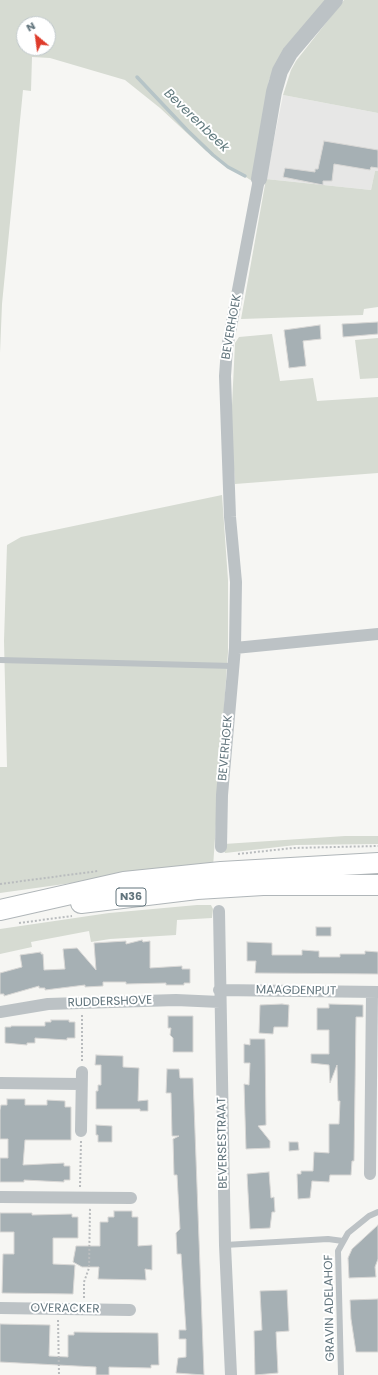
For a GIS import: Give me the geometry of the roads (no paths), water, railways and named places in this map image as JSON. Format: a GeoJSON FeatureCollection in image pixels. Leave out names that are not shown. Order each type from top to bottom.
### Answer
{"type":"FeatureCollection","features":[{"type":"Feature","properties":{"kind":"main road"},"geometry":{"type":"LineString","coordinates":[[273,869],[334,864],[378,863]]}},
{"type":"Feature","properties":{"kind":"main road","name":"N36"},"geometry":{"type":"LineString","coordinates":[[0,910],[124,882],[273,869],[378,871]]}},
{"type":"Feature","properties":{"kind":"main road","name":"N36"},"geometry":{"type":"LineString","coordinates":[[0,914],[203,889],[263,885],[378,885]]}},
{"type":"Feature","properties":{"kind":"street","name":"BEVERHOEK"},"geometry":{"type":"LineString","coordinates":[[221,847],[224,774],[234,666],[236,582],[230,517],[224,376],[227,348],[260,180],[277,78],[290,53],[335,0]]}},
{"type":"Feature","properties":{"kind":"street"},"geometry":{"type":"LineString","coordinates":[[235,648],[378,634]]}},
{"type":"Feature","properties":{"kind":"street","name":"BEVERSESTRAAT"},"geometry":{"type":"LineString","coordinates":[[219,912],[219,990],[225,1245],[231,1375]]}},
{"type":"Feature","properties":{"kind":"street","name":"MAAGDENPUT"},"geometry":{"type":"LineString","coordinates":[[219,990],[375,992],[370,1174]]}},
{"type":"Feature","properties":{"kind":"street","name":"RUDDERSHOVE"},"geometry":{"type":"LineString","coordinates":[[0,1012],[48,1004],[176,1000],[220,1002]]}},
{"type":"Feature","properties":{"kind":"street"},"geometry":{"type":"LineString","coordinates":[[0,1083],[81,1078],[81,1131]]}},
{"type":"Feature","properties":{"kind":"street"},"geometry":{"type":"LineString","coordinates":[[0,1197],[131,1198]]}},
{"type":"Feature","properties":{"kind":"street","name":"OVERACKER"},"geometry":{"type":"LineString","coordinates":[[0,1308],[130,1310]]}},
{"type":"Feature","properties":{"kind":"lane"},"geometry":{"type":"LineString","coordinates":[[0,660],[234,666]]}},
{"type":"Feature","properties":{"kind":"lane","name":"GRAVIN ADELAHOF"},"geometry":{"type":"LineString","coordinates":[[341,1375],[338,1251],[348,1234],[369,1216],[378,1212]]}},
{"type":"Feature","properties":{"kind":"lane","name":"GRAVIN ADELAHOF"},"geometry":{"type":"LineString","coordinates":[[225,1245],[328,1239],[343,1241]]}},
{"type":"Feature","properties":{"kind":"waterway","name":"Beverenbeek"},"geometry":{"type":"LineString","coordinates":[[137,77],[213,155],[228,167],[245,176]]}}]}
